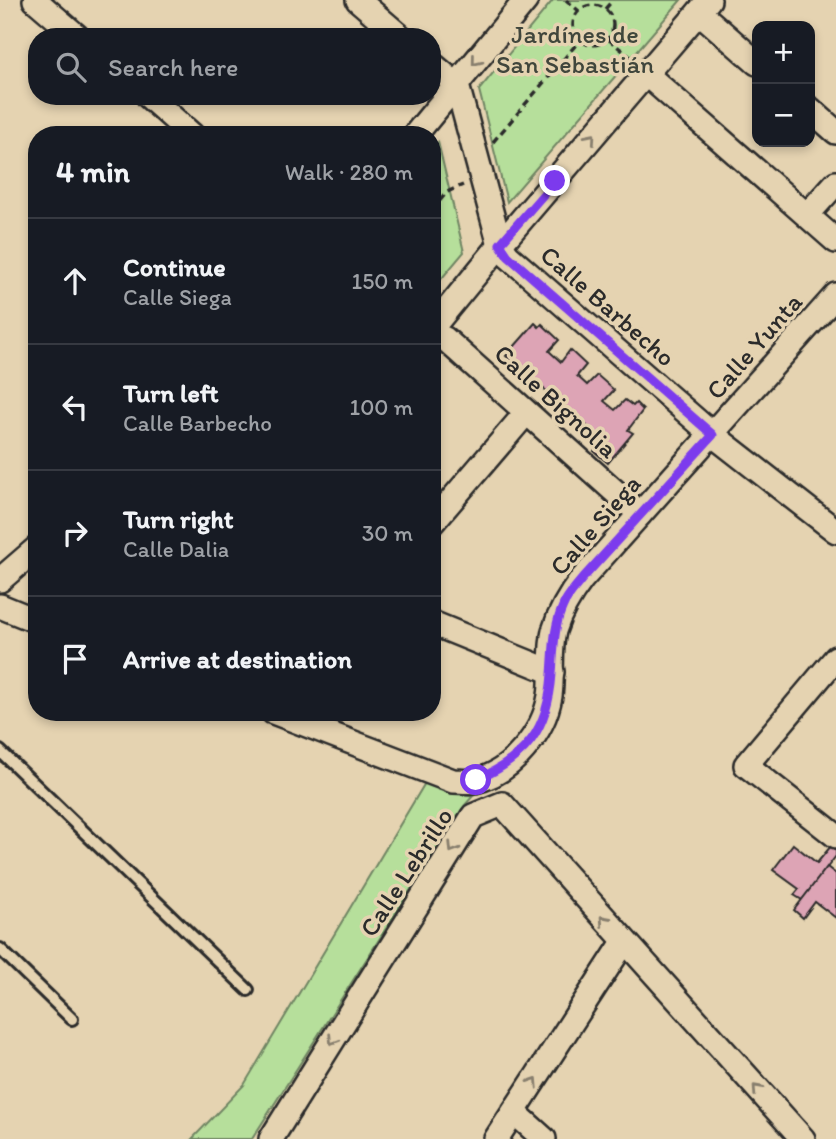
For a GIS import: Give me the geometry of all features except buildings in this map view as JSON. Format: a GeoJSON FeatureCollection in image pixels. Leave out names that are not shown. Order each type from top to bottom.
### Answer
{"type":"FeatureCollection","features":[{"type":"Feature","properties":{"kind":"street"},"geometry":{"type":"LineString","coordinates":[[35,0],[68,28]]}},
{"type":"Feature","properties":{"kind":"street"},"geometry":{"type":"LineString","coordinates":[[358,0],[391,28]]}},
{"type":"Feature","properties":{"kind":"street"},"geometry":{"type":"LineString","coordinates":[[441,104],[526,0]]}},
{"type":"Feature","properties":{"kind":"street"},"geometry":{"type":"LineString","coordinates":[[441,320],[508,236],[704,6],[752,58]]}},
{"type":"Feature","properties":{"kind":"street"},"geometry":{"type":"LineString","coordinates":[[441,72],[457,85]]}},
{"type":"Feature","properties":{"kind":"street"},"geometry":{"type":"LineString","coordinates":[[647,73],[836,241]]}},
{"type":"Feature","properties":{"kind":"street","name":"Calle Barbecho"},"geometry":{"type":"LineString","coordinates":[[457,85],[480,163],[508,236],[508,256],[713,435],[836,531]]}},
{"type":"Feature","properties":{"kind":"street"},"geometry":{"type":"LineString","coordinates":[[158,105],[182,126]]}},
{"type":"Feature","properties":{"kind":"street"},"geometry":{"type":"LineString","coordinates":[[423,126],[440,105]]}},
{"type":"Feature","properties":{"kind":"street"},"geometry":{"type":"LineString","coordinates":[[815,113],[836,132]]}},
{"type":"Feature","properties":{"kind":"street"},"geometry":{"type":"LineString","coordinates":[[807,215],[836,183]]}},
{"type":"Feature","properties":{"kind":"street","name":"Calle Yunta"},"geometry":{"type":"LineString","coordinates":[[713,435],[836,295]]}},
{"type":"Feature","properties":{"kind":"street","name":"Calle Bignolia"},"geometry":{"type":"LineString","coordinates":[[441,337],[640,514]]}},
{"type":"Feature","properties":{"kind":"street"},"geometry":{"type":"LineString","coordinates":[[441,512],[526,413]]}},
{"type":"Feature","properties":{"kind":"street","name":"Calle Siega"},"geometry":{"type":"LineString","coordinates":[[296,721],[453,781],[476,780],[501,769],[527,747],[541,723],[550,698],[554,634],[564,603],[582,579],[713,435]]}},
{"type":"Feature","properties":{"kind":"street"},"geometry":{"type":"LineString","coordinates":[[0,580],[28,556]]}},
{"type":"Feature","properties":{"kind":"street"},"geometry":{"type":"LineString","coordinates":[[0,606],[28,617]]}},
{"type":"Feature","properties":{"kind":"street"},"geometry":{"type":"LineString","coordinates":[[441,627],[552,673]]}},
{"type":"Feature","properties":{"kind":"street"},"geometry":{"type":"LineString","coordinates":[[836,658],[746,765],[836,836]]}},
{"type":"Feature","properties":{"kind":"street","name":"Calle Lebrillo"},"geometry":{"type":"LineString","coordinates":[[271,1139],[473,816],[502,804],[803,1139]]}},
{"type":"Feature","properties":{"kind":"street"},"geometry":{"type":"LineString","coordinates":[[496,1139],[624,942]]}},
{"type":"Feature","properties":{"kind":"street"},"geometry":{"type":"LineString","coordinates":[[514,1112],[544,1139]]}},
{"type":"Feature","properties":{"kind":"lane"},"geometry":{"type":"LineString","coordinates":[[0,751],[248,990]]}},
{"type":"Feature","properties":{"kind":"lane"},"geometry":{"type":"LineString","coordinates":[[0,949],[72,1019]]}},
{"type":"Feature","properties":{"kind":"path"},"geometry":{"type":"LineString","coordinates":[[566,0],[579,11]]}},
{"type":"Feature","properties":{"kind":"path"},"geometry":{"type":"LineString","coordinates":[[605,9],[613,0]]}},
{"type":"Feature","properties":{"kind":"path"},"geometry":{"type":"LineString","coordinates":[[592,5],[605,9],[612,17],[613,24],[608,38],[596,45],[580,40],[573,25],[579,11],[592,5]]}},
{"type":"Feature","properties":{"kind":"path"},"geometry":{"type":"LineString","coordinates":[[608,38],[647,73]]}},
{"type":"Feature","properties":{"kind":"path"},"geometry":{"type":"LineString","coordinates":[[441,199],[447,192],[470,181],[485,152],[580,40]]}},
{"type":"Feature","properties":{"kind":"green space","name":"Jardínes de San Sebastián"},"geometry":{"type":"Polygon","coordinates":[[[553,0],[681,0],[507,202],[479,90],[553,0]]]}},
{"type":"Feature","properties":{"kind":"green space"},"geometry":{"type":"Polygon","coordinates":[[[441,155],[464,252],[441,279],[441,155]]]}},
{"type":"Feature","properties":{"kind":"green space"},"geometry":{"type":"Polygon","coordinates":[[[425,783],[473,796],[464,806],[252,1139],[192,1139],[244,1085],[425,783]]]}},
{"type":"Feature","properties":{"kind":"route"},"geometry":{"type":"LineString","coordinates":[[476,780],[501,769],[527,747],[541,723],[550,698],[554,634],[564,603],[582,579],[713,435],[508,256],[500,244],[555,181]]}}]}
